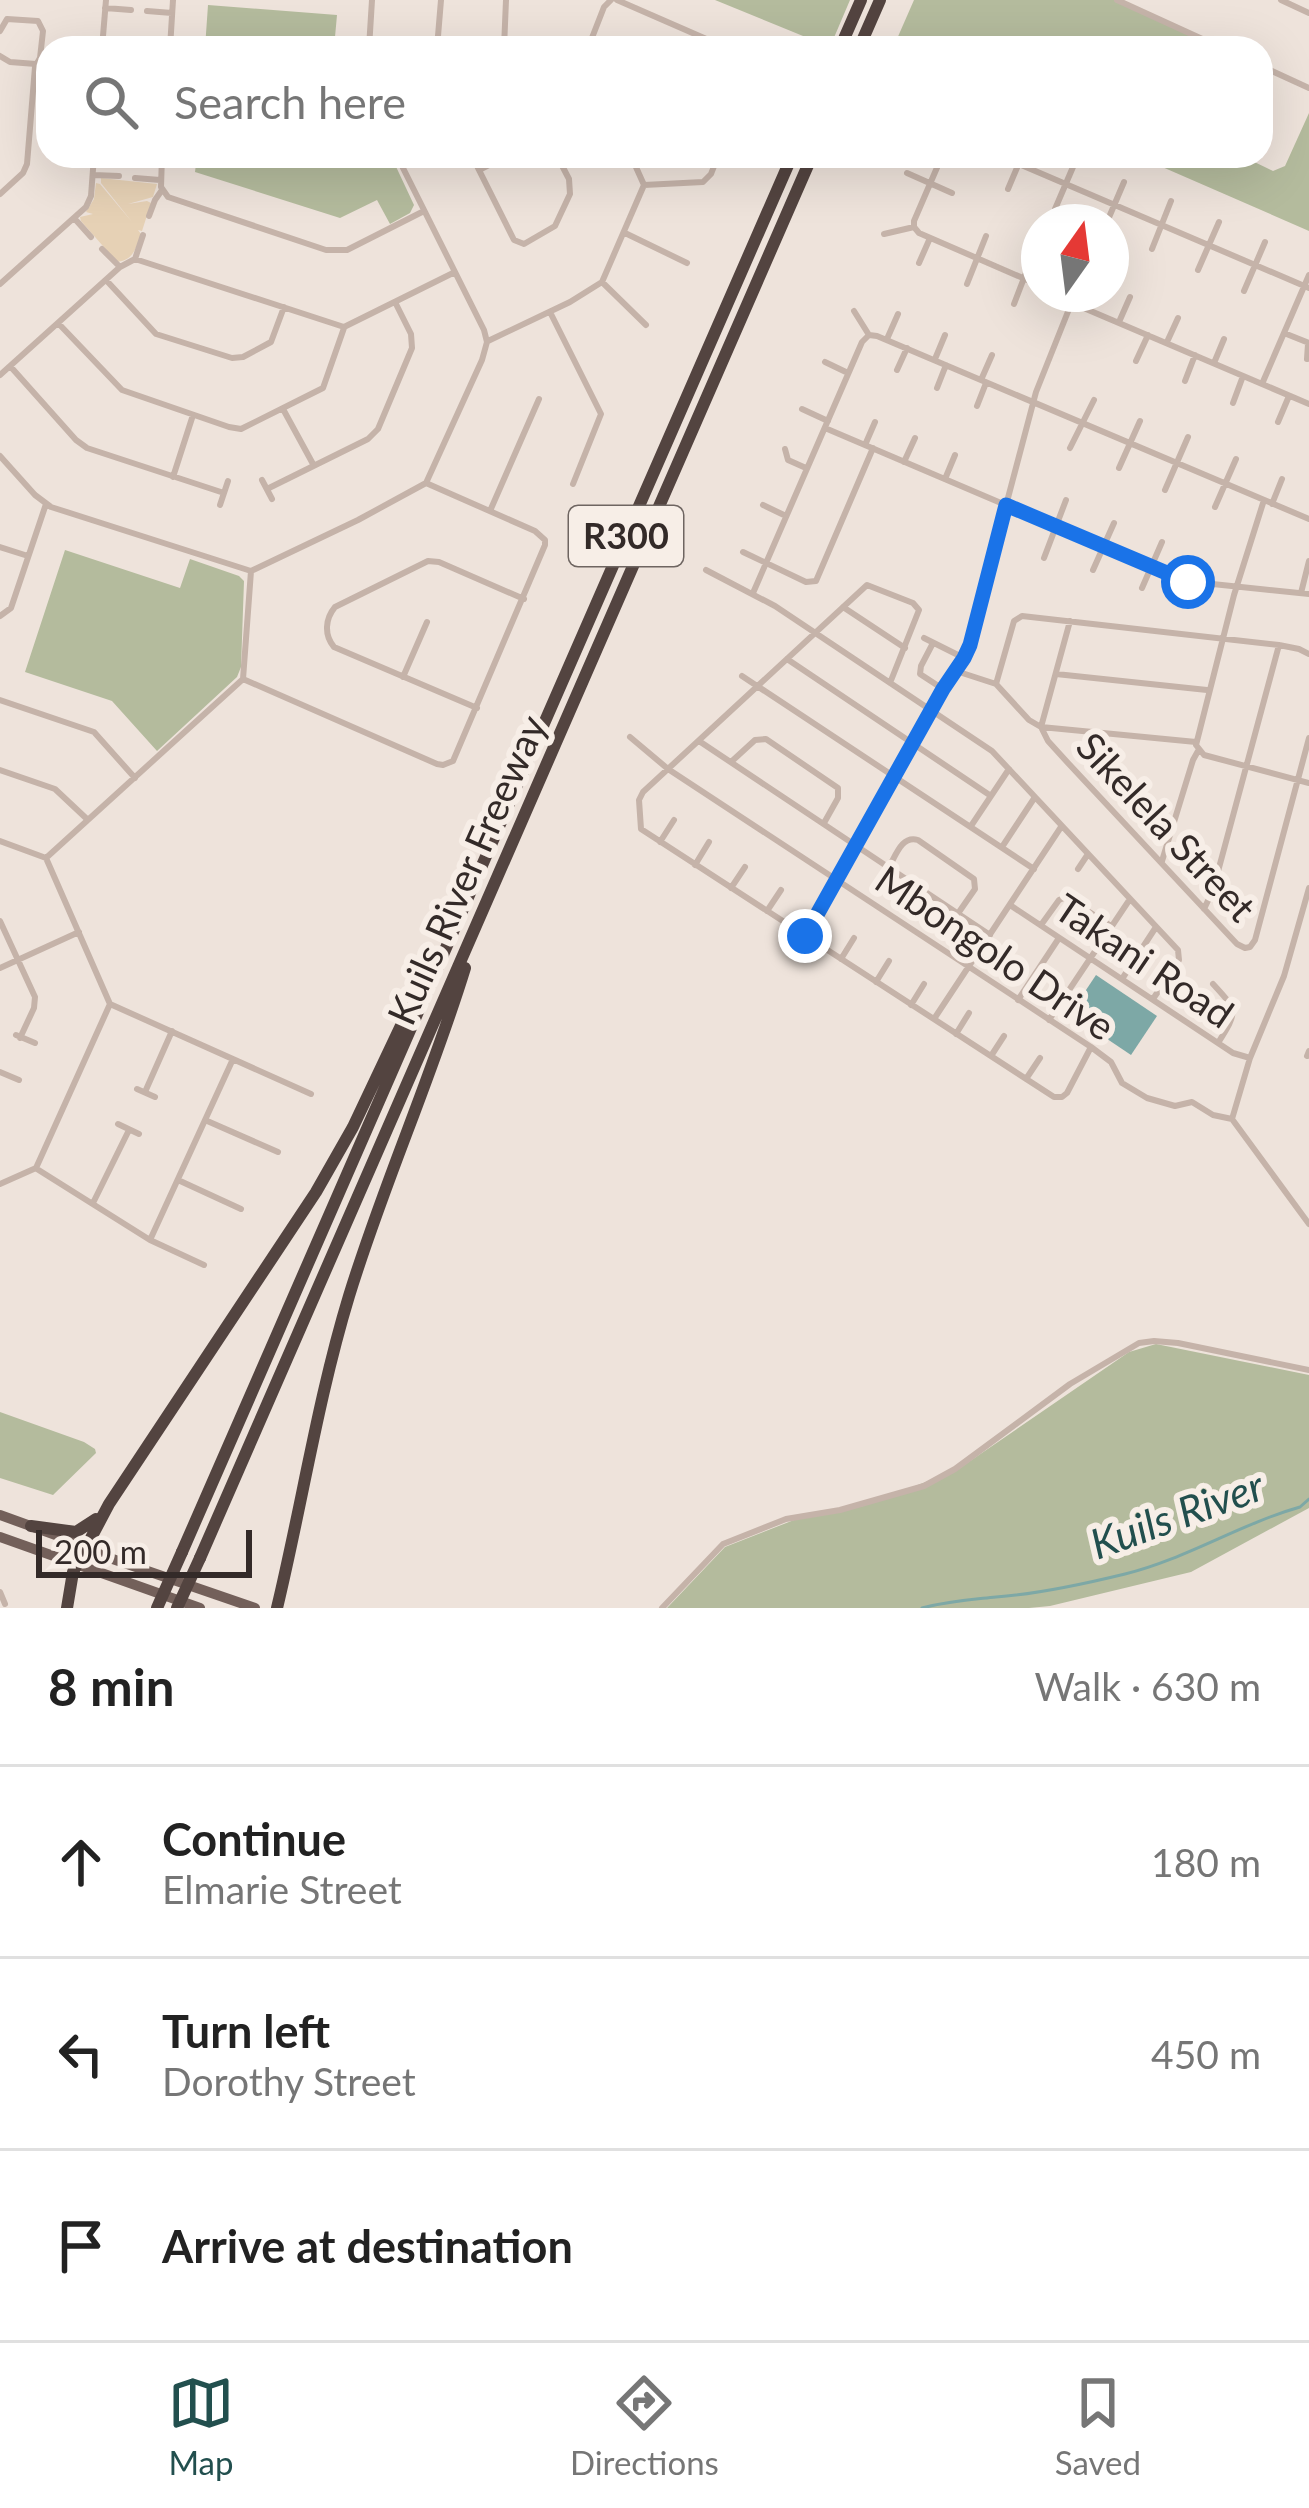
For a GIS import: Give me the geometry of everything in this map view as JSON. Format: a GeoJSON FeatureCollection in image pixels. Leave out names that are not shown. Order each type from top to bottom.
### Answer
{"type":"FeatureCollection","features":[{"type":"Feature","properties":{"kind":"highway"},"geometry":{"type":"LineString","coordinates":[[845,36],[861,0]]}},
{"type":"Feature","properties":{"kind":"highway"},"geometry":{"type":"LineString","coordinates":[[865,36],[880,0]]}},
{"type":"Feature","properties":{"kind":"highway","name":"Kuils River Freeway"},"geometry":{"type":"LineString","coordinates":[[158,1608],[787,168]]}},
{"type":"Feature","properties":{"kind":"highway","name":"Kuils River Freeway"},"geometry":{"type":"LineString","coordinates":[[177,1608],[807,168]]}},
{"type":"Feature","properties":{"kind":"highway"},"geometry":{"type":"LineString","coordinates":[[67,1608],[76,1564],[109,1504],[316,1192],[434,956],[460,917]]}},
{"type":"Feature","properties":{"kind":"highway"},"geometry":{"type":"LineString","coordinates":[[277,1608],[319,1408],[344,1316],[476,926]]}},
{"type":"Feature","properties":{"kind":"highway"},"geometry":{"type":"LineString","coordinates":[[31,1526],[76,1532],[92,1524],[109,1504]]}},
{"type":"Feature","properties":{"kind":"main road"},"geometry":{"type":"LineString","coordinates":[[0,1515],[255,1608]]}},
{"type":"Feature","properties":{"kind":"main road"},"geometry":{"type":"LineString","coordinates":[[0,1537],[200,1608]]}},
{"type":"Feature","properties":{"kind":"street"},"geometry":{"type":"LineString","coordinates":[[171,36],[173,0]]}},
{"type":"Feature","properties":{"kind":"street"},"geometry":{"type":"LineString","coordinates":[[370,36],[373,0]]}},
{"type":"Feature","properties":{"kind":"street"},"geometry":{"type":"LineString","coordinates":[[438,36],[441,0]]}},
{"type":"Feature","properties":{"kind":"street"},"geometry":{"type":"LineString","coordinates":[[504,36],[506,0]]}},
{"type":"Feature","properties":{"kind":"street"},"geometry":{"type":"LineString","coordinates":[[593,36],[604,7],[614,0],[699,36]]}},
{"type":"Feature","properties":{"kind":"street"},"geometry":{"type":"LineString","coordinates":[[1117,0],[1196,36]]}},
{"type":"Feature","properties":{"kind":"street"},"geometry":{"type":"LineString","coordinates":[[1281,0],[1309,13]]}},
{"type":"Feature","properties":{"kind":"street"},"geometry":{"type":"LineString","coordinates":[[103,36],[106,4],[131,10]]}},
{"type":"Feature","properties":{"kind":"street"},"geometry":{"type":"LineString","coordinates":[[148,11],[172,13]]}},
{"type":"Feature","properties":{"kind":"street"},"geometry":{"type":"LineString","coordinates":[[0,31],[7,19],[38,21],[43,36]]}},
{"type":"Feature","properties":{"kind":"street"},"geometry":{"type":"LineString","coordinates":[[0,56],[7,61],[36,60]]}},
{"type":"Feature","properties":{"kind":"street"},"geometry":{"type":"LineString","coordinates":[[1273,72],[1309,88]]}},
{"type":"Feature","properties":{"kind":"street"},"geometry":{"type":"LineString","coordinates":[[0,194],[28,164],[36,105]]}},
{"type":"Feature","properties":{"kind":"street"},"geometry":{"type":"LineString","coordinates":[[0,284],[89,202],[93,168]]}},
{"type":"Feature","properties":{"kind":"street"},"geometry":{"type":"LineString","coordinates":[[161,168],[162,190],[171,199],[336,252],[424,212]]}},
{"type":"Feature","properties":{"kind":"street"},"geometry":{"type":"LineString","coordinates":[[0,456],[46,504],[251,572],[426,483],[487,342],[403,168]]}},
{"type":"Feature","properties":{"kind":"street"},"geometry":{"type":"LineString","coordinates":[[483,168],[479,170],[514,239],[527,243],[555,226],[570,194],[563,168]]}},
{"type":"Feature","properties":{"kind":"street"},"geometry":{"type":"LineString","coordinates":[[487,342],[602,282],[644,185],[637,168]]}},
{"type":"Feature","properties":{"kind":"street"},"geometry":{"type":"LineString","coordinates":[[644,185],[703,182],[713,168]]}},
{"type":"Feature","properties":{"kind":"street"},"geometry":{"type":"LineString","coordinates":[[937,168],[916,232],[1021,278]]}},
{"type":"Feature","properties":{"kind":"street"},"geometry":{"type":"LineString","coordinates":[[1008,189],[1017,168]]}},
{"type":"Feature","properties":{"kind":"street"},"geometry":{"type":"LineString","coordinates":[[1036,168],[1112,204]]}},
{"type":"Feature","properties":{"kind":"street"},"geometry":{"type":"LineString","coordinates":[[1057,204],[1073,168]]}},
{"type":"Feature","properties":{"kind":"street"},"geometry":{"type":"LineString","coordinates":[[907,172],[952,193]]}},
{"type":"Feature","properties":{"kind":"street"},"geometry":{"type":"LineString","coordinates":[[93,175],[119,176]]}},
{"type":"Feature","properties":{"kind":"street"},"geometry":{"type":"LineString","coordinates":[[135,178],[160,180]]}},
{"type":"Feature","properties":{"kind":"street"},"geometry":{"type":"LineString","coordinates":[[1114,204],[1124,182]]}},
{"type":"Feature","properties":{"kind":"street"},"geometry":{"type":"LineString","coordinates":[[149,216],[162,190]]}},
{"type":"Feature","properties":{"kind":"street"},"geometry":{"type":"LineString","coordinates":[[1152,249],[1172,201]]}},
{"type":"Feature","properties":{"kind":"street"},"geometry":{"type":"LineString","coordinates":[[1129,211],[1306,287]]}},
{"type":"Feature","properties":{"kind":"street"},"geometry":{"type":"LineString","coordinates":[[74,218],[91,237]]}},
{"type":"Feature","properties":{"kind":"street"},"geometry":{"type":"LineString","coordinates":[[1198,270],[1219,222]]}},
{"type":"Feature","properties":{"kind":"street"},"geometry":{"type":"LineString","coordinates":[[884,234],[914,227]]}},
{"type":"Feature","properties":{"kind":"street"},"geometry":{"type":"LineString","coordinates":[[625,233],[687,263]]}},
{"type":"Feature","properties":{"kind":"street"},"geometry":{"type":"LineString","coordinates":[[135,260],[143,235]]}},
{"type":"Feature","properties":{"kind":"street"},"geometry":{"type":"LineString","coordinates":[[967,284],[986,236]]}},
{"type":"Feature","properties":{"kind":"street"},"geometry":{"type":"LineString","coordinates":[[919,263],[930,238]]}},
{"type":"Feature","properties":{"kind":"street"},"geometry":{"type":"LineString","coordinates":[[1244,290],[1265,242]]}},
{"type":"Feature","properties":{"kind":"street"},"geometry":{"type":"LineString","coordinates":[[102,249],[120,267]]}},
{"type":"Feature","properties":{"kind":"street"},"geometry":{"type":"LineString","coordinates":[[0,375],[120,267],[135,260],[344,327]]}},
{"type":"Feature","properties":{"kind":"street"},"geometry":{"type":"LineString","coordinates":[[58,323],[122,390],[241,428],[323,388],[344,327],[455,272]]}},
{"type":"Feature","properties":{"kind":"street"},"geometry":{"type":"LineString","coordinates":[[1262,384],[1309,275]]}},
{"type":"Feature","properties":{"kind":"street"},"geometry":{"type":"LineString","coordinates":[[106,280],[156,334],[232,358],[271,342],[284,307]]}},
{"type":"Feature","properties":{"kind":"street"},"geometry":{"type":"LineString","coordinates":[[602,282],[646,325]]}},
{"type":"Feature","properties":{"kind":"street"},"geometry":{"type":"LineString","coordinates":[[1014,304],[1021,286]]}},
{"type":"Feature","properties":{"kind":"street"},"geometry":{"type":"LineString","coordinates":[[1119,323],[1130,298]]}},
{"type":"Feature","properties":{"kind":"street"},"geometry":{"type":"LineString","coordinates":[[267,489],[378,430],[412,344],[394,302]]}},
{"type":"Feature","properties":{"kind":"street"},"geometry":{"type":"LineString","coordinates":[[854,311],[869,335],[1309,519]]}},
{"type":"Feature","properties":{"kind":"street"},"geometry":{"type":"LineString","coordinates":[[550,312],[601,414],[573,484]]}},
{"type":"Feature","properties":{"kind":"street"},"geometry":{"type":"LineString","coordinates":[[805,936],[964,658],[1033,403],[1069,312]]}},
{"type":"Feature","properties":{"kind":"street"},"geometry":{"type":"LineString","coordinates":[[1099,312],[1309,404]]}},
{"type":"Feature","properties":{"kind":"street"},"geometry":{"type":"LineString","coordinates":[[887,340],[898,314]]}},
{"type":"Feature","properties":{"kind":"street"},"geometry":{"type":"LineString","coordinates":[[1167,343],[1178,318]]}},
{"type":"Feature","properties":{"kind":"street"},"geometry":{"type":"LineString","coordinates":[[1284,333],[1309,343],[1307,359]]}},
{"type":"Feature","properties":{"kind":"street"},"geometry":{"type":"LineString","coordinates":[[753,593],[863,339],[869,335]]}},
{"type":"Feature","properties":{"kind":"street"},"geometry":{"type":"LineString","coordinates":[[934,360],[945,335]]}},
{"type":"Feature","properties":{"kind":"street"},"geometry":{"type":"LineString","coordinates":[[1136,361],[1148,335]]}},
{"type":"Feature","properties":{"kind":"street"},"geometry":{"type":"LineString","coordinates":[[1214,363],[1224,339]]}},
{"type":"Feature","properties":{"kind":"street"},"geometry":{"type":"LineString","coordinates":[[897,370],[907,348]]}},
{"type":"Feature","properties":{"kind":"street"},"geometry":{"type":"LineString","coordinates":[[977,406],[992,356]]}},
{"type":"Feature","properties":{"kind":"street"},"geometry":{"type":"LineString","coordinates":[[1185,381],[1196,356]]}},
{"type":"Feature","properties":{"kind":"street"},"geometry":{"type":"LineString","coordinates":[[824,362],[849,373]]}},
{"type":"Feature","properties":{"kind":"street"},"geometry":{"type":"LineString","coordinates":[[937,388],[946,365]]}},
{"type":"Feature","properties":{"kind":"street"},"geometry":{"type":"LineString","coordinates":[[10,366],[87,448],[224,494]]}},
{"type":"Feature","properties":{"kind":"street"},"geometry":{"type":"LineString","coordinates":[[1232,403],[1243,376]]}},
{"type":"Feature","properties":{"kind":"street"},"geometry":{"type":"LineString","coordinates":[[1278,422],[1289,396]]}},
{"type":"Feature","properties":{"kind":"street"},"geometry":{"type":"LineString","coordinates":[[489,512],[539,399]]}},
{"type":"Feature","properties":{"kind":"street"},"geometry":{"type":"LineString","coordinates":[[1070,448],[1094,400]]}},
{"type":"Feature","properties":{"kind":"street"},"geometry":{"type":"LineString","coordinates":[[284,409],[313,465]]}},
{"type":"Feature","properties":{"kind":"street"},"geometry":{"type":"LineString","coordinates":[[802,410],[869,447],[1184,581],[1305,594],[1309,561]]}},
{"type":"Feature","properties":{"kind":"street"},"geometry":{"type":"LineString","coordinates":[[173,477],[193,415]]}},
{"type":"Feature","properties":{"kind":"street"},"geometry":{"type":"LineString","coordinates":[[1119,468],[1140,421]]}},
{"type":"Feature","properties":{"kind":"street"},"geometry":{"type":"LineString","coordinates":[[743,552],[806,582],[818,579],[875,422]]}},
{"type":"Feature","properties":{"kind":"street"},"geometry":{"type":"LineString","coordinates":[[1165,490],[1188,437]]}},
{"type":"Feature","properties":{"kind":"street"},"geometry":{"type":"LineString","coordinates":[[904,462],[915,438]]}},
{"type":"Feature","properties":{"kind":"street"},"geometry":{"type":"LineString","coordinates":[[785,449],[786,459],[807,469]]}},
{"type":"Feature","properties":{"kind":"street"},"geometry":{"type":"LineString","coordinates":[[945,479],[955,455]]}},
{"type":"Feature","properties":{"kind":"street"},"geometry":{"type":"LineString","coordinates":[[1215,507],[1236,459]]}},
{"type":"Feature","properties":{"kind":"street"},"geometry":{"type":"LineString","coordinates":[[1162,863],[1238,586],[1268,502],[1282,479]]}},
{"type":"Feature","properties":{"kind":"street"},"geometry":{"type":"LineString","coordinates":[[262,480],[272,499]]}},
{"type":"Feature","properties":{"kind":"street"},"geometry":{"type":"LineString","coordinates":[[220,505],[228,481]]}},
{"type":"Feature","properties":{"kind":"street"},"geometry":{"type":"LineString","coordinates":[[243,680],[449,764],[545,550],[545,540],[535,531],[426,483]]}},
{"type":"Feature","properties":{"kind":"street"},"geometry":{"type":"LineString","coordinates":[[1043,558],[1066,500]]}},
{"type":"Feature","properties":{"kind":"street"},"geometry":{"type":"LineString","coordinates":[[0,616],[11,608],[46,504]]}},
{"type":"Feature","properties":{"kind":"street"},"geometry":{"type":"LineString","coordinates":[[763,505],[787,516]]}},
{"type":"Feature","properties":{"kind":"street"},"geometry":{"type":"LineString","coordinates":[[1093,570],[1114,523]]}},
{"type":"Feature","properties":{"kind":"street"},"geometry":{"type":"LineString","coordinates":[[1142,589],[1162,542]]}},
{"type":"Feature","properties":{"kind":"street"},"geometry":{"type":"LineString","coordinates":[[0,547],[28,556]]}},
{"type":"Feature","properties":{"kind":"street"},"geometry":{"type":"LineString","coordinates":[[477,708],[334,647],[328,620],[335,607],[434,561],[524,599]]}},
{"type":"Feature","properties":{"kind":"street"},"geometry":{"type":"LineString","coordinates":[[706,570],[815,632],[987,747],[1177,948],[1180,958],[1153,999]]}},
{"type":"Feature","properties":{"kind":"street"},"geometry":{"type":"LineString","coordinates":[[46,858],[243,680],[251,572]]}},
{"type":"Feature","properties":{"kind":"street"},"geometry":{"type":"LineString","coordinates":[[890,683],[919,615],[916,604],[867,585],[641,794],[641,829],[1054,1097],[1067,1093],[1090,1046]]}},
{"type":"Feature","properties":{"kind":"street"},"geometry":{"type":"LineString","coordinates":[[842,606],[905,648]]}},
{"type":"Feature","properties":{"kind":"street"},"geometry":{"type":"LineString","coordinates":[[996,684],[1016,619],[1022,616],[1279,645],[1309,654]]}},
{"type":"Feature","properties":{"kind":"street"},"geometry":{"type":"LineString","coordinates":[[1070,621],[1041,727],[1197,747],[1309,783]]}},
{"type":"Feature","properties":{"kind":"street"},"geometry":{"type":"LineString","coordinates":[[403,677],[427,622]]}},
{"type":"Feature","properties":{"kind":"street"},"geometry":{"type":"LineString","coordinates":[[924,638],[964,658]]}},
{"type":"Feature","properties":{"kind":"street"},"geometry":{"type":"LineString","coordinates":[[933,643],[920,674],[943,689]]}},
{"type":"Feature","properties":{"kind":"street"},"geometry":{"type":"LineString","coordinates":[[1204,909],[1279,645]]}},
{"type":"Feature","properties":{"kind":"street"},"geometry":{"type":"LineString","coordinates":[[787,659],[991,796]]}},
{"type":"Feature","properties":{"kind":"street","name":"Sikelela Street"},"geometry":{"type":"LineString","coordinates":[[956,671],[996,684],[1041,727],[1048,740],[1245,948],[1252,945],[1309,738]]}},
{"type":"Feature","properties":{"kind":"street"},"geometry":{"type":"LineString","coordinates":[[1056,674],[1208,690]]}},
{"type":"Feature","properties":{"kind":"street"},"geometry":{"type":"LineString","coordinates":[[742,676],[1034,869]]}},
{"type":"Feature","properties":{"kind":"street"},"geometry":{"type":"LineString","coordinates":[[0,700],[94,732],[135,778]]}},
{"type":"Feature","properties":{"kind":"street","name":"Mbongolo Drive"},"geometry":{"type":"LineString","coordinates":[[630,737],[668,769],[1090,1046],[1111,1062],[1122,1083],[1147,1098],[1174,1106],[1192,1102],[1232,1120]]}},
{"type":"Feature","properties":{"kind":"street"},"geometry":{"type":"LineString","coordinates":[[731,762],[755,740],[769,740],[838,788],[838,798],[824,824]]}},
{"type":"Feature","properties":{"kind":"street"},"geometry":{"type":"LineString","coordinates":[[699,741],[990,935]]}},
{"type":"Feature","properties":{"kind":"street"},"geometry":{"type":"LineString","coordinates":[[971,827],[1009,769]]}},
{"type":"Feature","properties":{"kind":"street"},"geometry":{"type":"LineString","coordinates":[[0,770],[55,788],[88,820]]}},
{"type":"Feature","properties":{"kind":"street"},"geometry":{"type":"LineString","coordinates":[[1002,848],[1035,797]]}},
{"type":"Feature","properties":{"kind":"street"},"geometry":{"type":"LineString","coordinates":[[659,842],[674,820]]}},
{"type":"Feature","properties":{"kind":"street"},"geometry":{"type":"LineString","coordinates":[[934,1019],[1062,826]]}},
{"type":"Feature","properties":{"kind":"street"},"geometry":{"type":"LineString","coordinates":[[889,867],[903,842],[912,838],[973,876],[975,889],[958,914]]}},
{"type":"Feature","properties":{"kind":"street"},"geometry":{"type":"LineString","coordinates":[[0,841],[46,858],[110,1004],[311,1094]]}},
{"type":"Feature","properties":{"kind":"street"},"geometry":{"type":"LineString","coordinates":[[695,865],[709,842]]}},
{"type":"Feature","properties":{"kind":"street"},"geometry":{"type":"LineString","coordinates":[[1078,869],[1088,854]]}},
{"type":"Feature","properties":{"kind":"street"},"geometry":{"type":"LineString","coordinates":[[731,888],[745,867]]}},
{"type":"Feature","properties":{"kind":"street"},"geometry":{"type":"LineString","coordinates":[[1309,888],[1284,976],[1250,1058],[1232,1120],[1309,1224]]}},
{"type":"Feature","properties":{"kind":"street"},"geometry":{"type":"LineString","coordinates":[[767,911],[781,890]]}},
{"type":"Feature","properties":{"kind":"street"},"geometry":{"type":"LineString","coordinates":[[1041,926],[1066,897],[1111,926]]}},
{"type":"Feature","properties":{"kind":"street"},"geometry":{"type":"LineString","coordinates":[[1048,1021],[1130,898]]}},
{"type":"Feature","properties":{"kind":"street","name":"Takani Road"},"geometry":{"type":"LineString","coordinates":[[1010,904],[1233,1053],[1250,1058]]}},
{"type":"Feature","properties":{"kind":"street"},"geometry":{"type":"LineString","coordinates":[[0,920],[35,997],[18,1036],[35,1043]]}},
{"type":"Feature","properties":{"kind":"street"},"geometry":{"type":"LineString","coordinates":[[1121,979],[1156,926]]}},
{"type":"Feature","properties":{"kind":"street"},"geometry":{"type":"LineString","coordinates":[[0,968],[80,932]]}},
{"type":"Feature","properties":{"kind":"street"},"geometry":{"type":"LineString","coordinates":[[841,959],[854,938]]}},
{"type":"Feature","properties":{"kind":"street"},"geometry":{"type":"LineString","coordinates":[[1018,1000],[1060,938]]}},
{"type":"Feature","properties":{"kind":"street"},"geometry":{"type":"LineString","coordinates":[[876,982],[890,961]]}},
{"type":"Feature","properties":{"kind":"street"},"geometry":{"type":"LineString","coordinates":[[911,1005],[925,984]]}},
{"type":"Feature","properties":{"kind":"street"},"geometry":{"type":"LineString","coordinates":[[1213,984],[1233,1010],[1218,1043]]}},
{"type":"Feature","properties":{"kind":"street"},"geometry":{"type":"LineString","coordinates":[[0,1184],[36,1168],[110,1004]]}},
{"type":"Feature","properties":{"kind":"street"},"geometry":{"type":"LineString","coordinates":[[956,1034],[969,1013]]}},
{"type":"Feature","properties":{"kind":"street"},"geometry":{"type":"LineString","coordinates":[[155,1097],[141,1091],[172,1031]]}},
{"type":"Feature","properties":{"kind":"street"},"geometry":{"type":"LineString","coordinates":[[991,1056],[1004,1036]]}},
{"type":"Feature","properties":{"kind":"street"},"geometry":{"type":"LineString","coordinates":[[150,1240],[232,1058]]}},
{"type":"Feature","properties":{"kind":"street"},"geometry":{"type":"LineString","coordinates":[[1026,1079],[1040,1058]]}},
{"type":"Feature","properties":{"kind":"street"},"geometry":{"type":"LineString","coordinates":[[0,1084],[2,1073],[20,1080]]}},
{"type":"Feature","properties":{"kind":"street"},"geometry":{"type":"LineString","coordinates":[[206,1120],[278,1152]]}},
{"type":"Feature","properties":{"kind":"street"},"geometry":{"type":"LineString","coordinates":[[118,1124],[139,1134]]}},
{"type":"Feature","properties":{"kind":"street"},"geometry":{"type":"LineString","coordinates":[[92,1204],[129,1130]]}},
{"type":"Feature","properties":{"kind":"street"},"geometry":{"type":"LineString","coordinates":[[36,1168],[150,1240],[204,1265]]}},
{"type":"Feature","properties":{"kind":"street"},"geometry":{"type":"LineString","coordinates":[[178,1180],[241,1209]]}},
{"type":"Feature","properties":{"kind":"street"},"geometry":{"type":"LineString","coordinates":[[662,1608],[723,1544],[786,1520],[924,1486],[1070,1384],[1139,1343],[1178,1343],[1309,1370]]}},
{"type":"Feature","properties":{"kind":"street"},"geometry":{"type":"LineString","coordinates":[[0,1592],[4,1604]]}},
{"type":"Feature","properties":{"kind":"green space"},"geometry":{"type":"Polygon","coordinates":[[[715,0],[850,0],[835,36],[803,36],[715,0]]]}},
{"type":"Feature","properties":{"kind":"green space"},"geometry":{"type":"Polygon","coordinates":[[[914,0],[1115,0],[1191,36],[898,36],[914,0]]]}},
{"type":"Feature","properties":{"kind":"green space"},"geometry":{"type":"Polygon","coordinates":[[[208,5],[337,15],[335,36],[206,36],[208,5]]]}},
{"type":"Feature","properties":{"kind":"green space"},"geometry":{"type":"Polygon","coordinates":[[[1309,113],[1309,231],[1165,168],[1273,171],[1285,166],[1309,113]]]}},
{"type":"Feature","properties":{"kind":"green space"},"geometry":{"type":"Polygon","coordinates":[[[196,168],[397,168],[414,205],[410,213],[390,224],[377,200],[340,218],[195,172],[196,168]]]}},
{"type":"Feature","properties":{"kind":"green space"},"geometry":{"type":"Polygon","coordinates":[[[65,550],[180,588],[190,559],[244,581],[237,677],[157,751],[112,701],[25,672],[65,550]]]}},
{"type":"Feature","properties":{"kind":"green space"},"geometry":{"type":"Polygon","coordinates":[[[1156,1344],[1309,1375],[1309,1508],[1191,1572],[1050,1606],[667,1608],[725,1547],[794,1520],[863,1506],[957,1470],[1129,1352],[1156,1344]]]}},
{"type":"Feature","properties":{"kind":"green space"},"geometry":{"type":"Polygon","coordinates":[[[0,1412],[84,1442],[96,1453],[53,1495],[0,1478],[0,1412]]]}},
{"type":"Feature","properties":{"kind":"sand"},"geometry":{"type":"Polygon","coordinates":[[[101,178],[157,184],[153,197],[128,204],[151,203],[135,249],[122,261],[117,262],[81,221],[80,217],[93,214],[86,212],[96,183],[132,222],[101,178]]]}},
{"type":"Feature","properties":{"kind":"water"},"geometry":{"type":"Polygon","coordinates":[[[1096,975],[1157,1016],[1131,1055],[1070,1014],[1096,975]]]}},
{"type":"Feature","properties":{"kind":"waterway","name":"Kuils River"},"geometry":{"type":"LineString","coordinates":[[922,1608],[1125,1574],[1170,1560],[1300,1507],[1309,1499]]}},
{"type":"Feature","properties":{"kind":"route"},"geometry":{"type":"LineString","coordinates":[[805,936],[967,653],[1006,505],[1188,582]]}}]}
